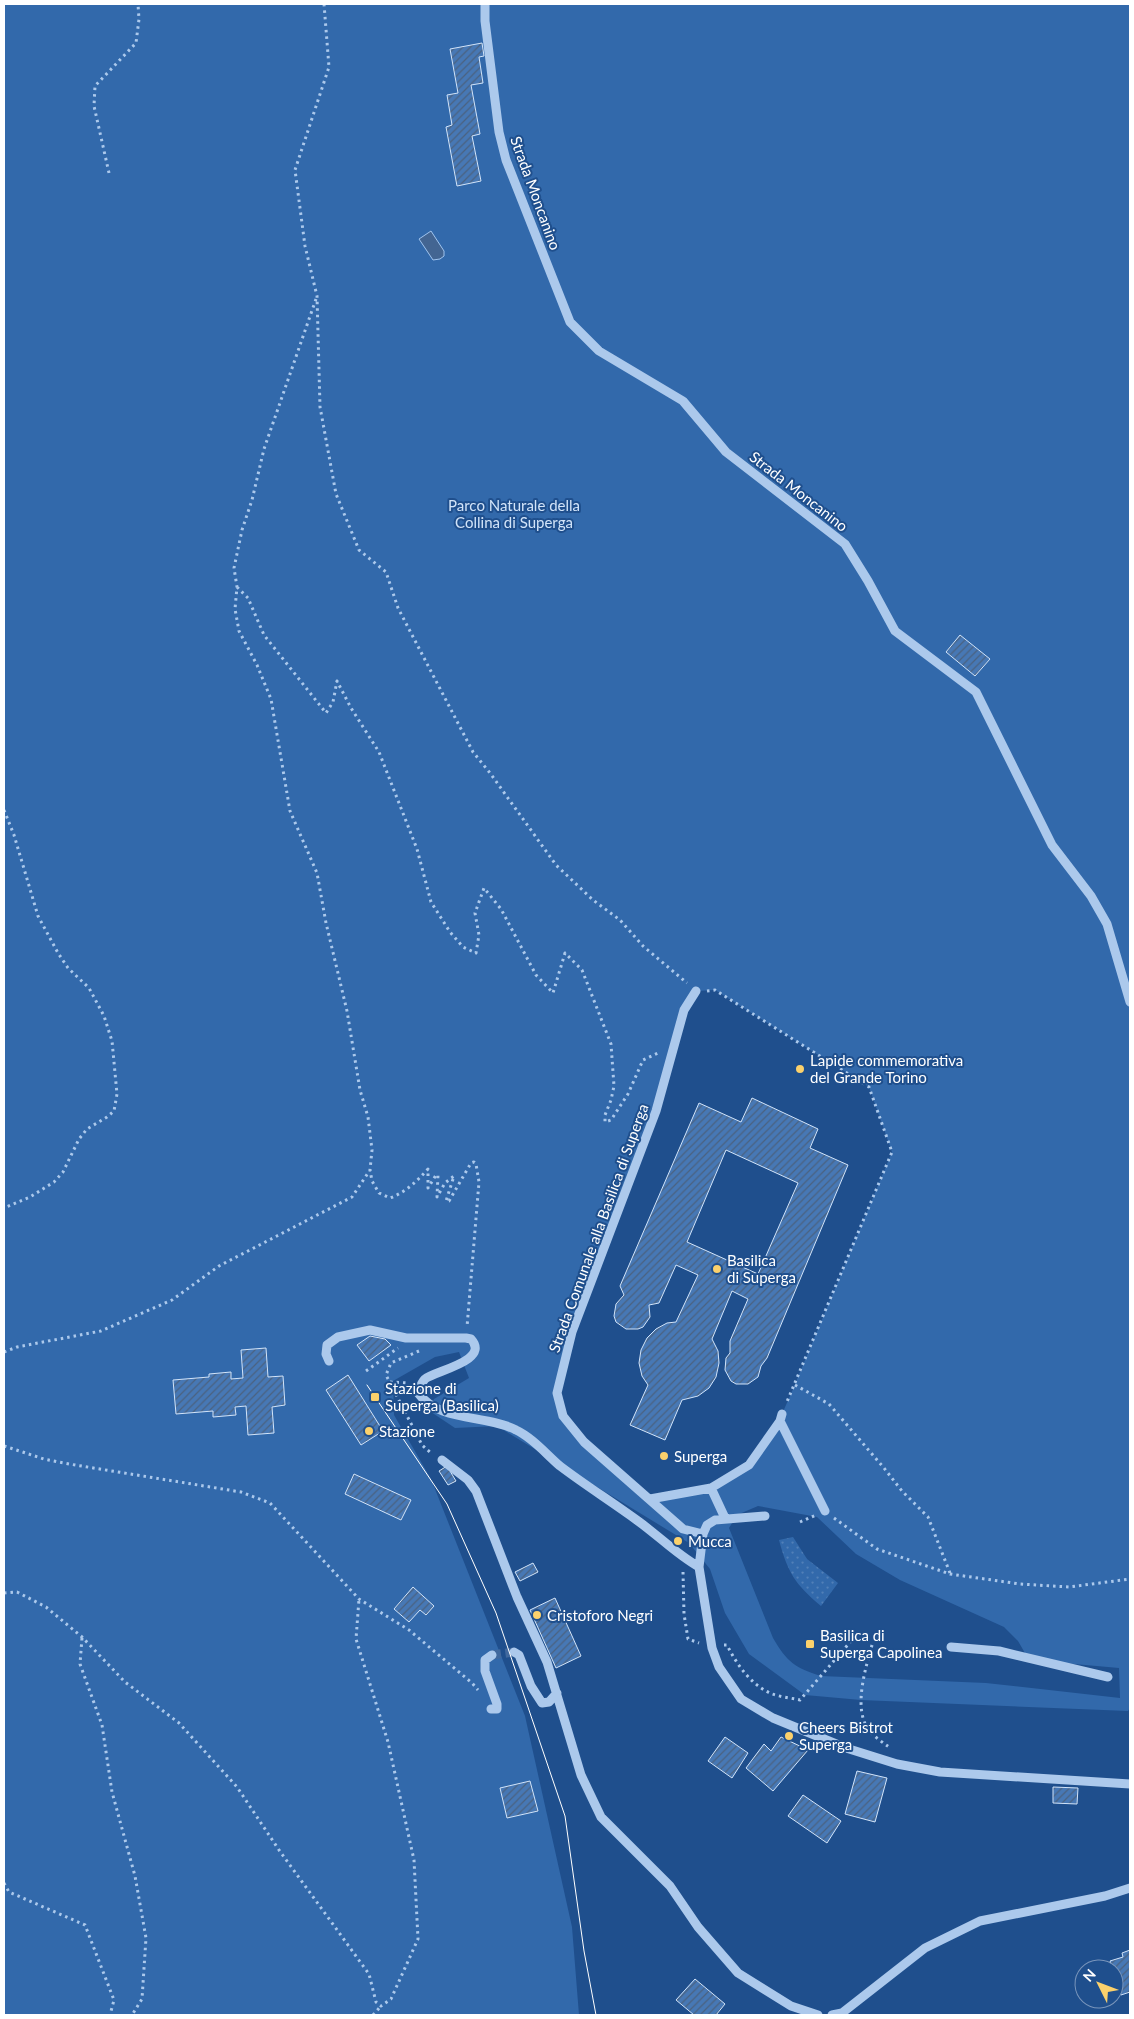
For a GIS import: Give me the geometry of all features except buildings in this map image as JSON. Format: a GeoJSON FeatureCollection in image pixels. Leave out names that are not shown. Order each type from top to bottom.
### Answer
{"type":"FeatureCollection","features":[{"type":"Feature","properties":{"kind":"street","name":"Strada Moncanino"},"geometry":{"type":"LineString","coordinates":[[485,4],[485,21],[491,67],[506,160],[570,322],[599,351],[683,401],[726,452],[845,544],[868,581],[895,631],[976,692],[1052,846],[1091,896],[1108,924],[1130,1002]]}},
{"type":"Feature","properties":{"kind":"street","name":"Strada Comunale alla Basilica di Superga"},"geometry":{"type":"LineString","coordinates":[[696,991],[684,1010],[656,1111],[572,1332],[557,1393],[563,1416],[584,1442],[686,1531],[703,1534]]}},
{"type":"Feature","properties":{"kind":"street"},"geometry":{"type":"LineString","coordinates":[[329,1361],[326,1354],[327,1345],[338,1337],[370,1330],[406,1338],[466,1338],[474,1342],[473,1354],[468,1360],[426,1378],[421,1384],[418,1393],[423,1399],[436,1408],[460,1416],[498,1423],[515,1429],[567,1471],[638,1521],[679,1555],[699,1567]]}},
{"type":"Feature","properties":{"kind":"street"},"geometry":{"type":"LineString","coordinates":[[650,1499],[711,1488],[749,1465],[781,1417],[825,1511]]}},
{"type":"Feature","properties":{"kind":"street"},"geometry":{"type":"LineString","coordinates":[[442,1460],[462,1474],[476,1491],[517,1597],[547,1662],[581,1774],[601,1817],[670,1886],[698,1927],[738,1973],[791,2006],[818,2015]]}},
{"type":"Feature","properties":{"kind":"street"},"geometry":{"type":"LineString","coordinates":[[711,1488],[725,1518]]}},
{"type":"Feature","properties":{"kind":"street"},"geometry":{"type":"LineString","coordinates":[[765,1516],[715,1520],[707,1525],[703,1534],[699,1567],[712,1648],[719,1667],[742,1699],[773,1718],[846,1748],[897,1764],[940,1772],[1130,1784]]}},
{"type":"Feature","properties":{"kind":"street"},"geometry":{"type":"LineString","coordinates":[[951,1647],[999,1651],[1108,1677]]}},
{"type":"Feature","properties":{"kind":"street"},"geometry":{"type":"LineString","coordinates":[[514,1652],[519,1654],[531,1686],[542,1703],[550,1702],[557,1693]]}},
{"type":"Feature","properties":{"kind":"street"},"geometry":{"type":"LineString","coordinates":[[491,1709],[496,1709],[497,1704],[485,1671],[485,1660],[492,1655]]}},
{"type":"Feature","properties":{"kind":"street"},"geometry":{"type":"LineString","coordinates":[[832,2015],[841,2014],[925,1948],[980,1921],[1105,1896],[1130,1888]]}},
{"type":"Feature","properties":{"kind":"path"},"geometry":{"type":"LineString","coordinates":[[109,173],[94,106],[95,86],[136,43],[139,19],[138,4]]}},
{"type":"Feature","properties":{"kind":"path"},"geometry":{"type":"LineString","coordinates":[[324,4],[329,67],[295,170],[305,246],[317,296],[320,407],[336,494],[359,550],[386,572],[398,608],[473,752],[556,865],[593,900],[620,920],[644,946],[696,991],[716,990],[869,1087],[892,1152],[790,1396]]}},
{"type":"Feature","properties":{"kind":"path"},"geometry":{"type":"LineString","coordinates":[[317,296],[264,449],[252,500],[242,530],[234,568],[237,586],[235,608],[239,631],[257,665],[271,699],[290,811],[317,873],[326,923],[347,1011],[360,1090],[368,1117],[372,1150],[370,1170],[372,1181],[379,1193],[390,1198],[411,1186],[428,1169],[428,1188],[436,1175],[438,1175],[437,1197],[445,1183],[454,1176],[446,1201],[449,1201],[471,1163],[474,1162],[476,1164],[480,1182],[467,1310],[466,1338]]}},
{"type":"Feature","properties":{"kind":"path"},"geometry":{"type":"LineString","coordinates":[[237,586],[248,598],[264,634],[326,713],[333,702],[337,681],[351,708],[379,752],[417,849],[430,902],[450,932],[463,947],[476,953],[479,935],[475,913],[484,888],[501,909],[536,975],[553,993],[565,953],[582,970],[611,1044],[614,1086],[605,1115],[605,1122],[611,1120],[628,1094],[643,1060],[655,1053],[673,1051]]}},
{"type":"Feature","properties":{"kind":"path"},"geometry":{"type":"LineString","coordinates":[[4,810],[14,835],[38,916],[58,953],[68,968],[89,988],[104,1016],[112,1041],[117,1094],[114,1110],[107,1118],[87,1129],[79,1139],[63,1172],[54,1182],[30,1197],[4,1208]]}},
{"type":"Feature","properties":{"kind":"path"},"geometry":{"type":"LineString","coordinates":[[4,1352],[17,1347],[101,1331],[172,1300],[219,1266],[352,1197],[370,1170]]}},
{"type":"Feature","properties":{"kind":"path"},"geometry":{"type":"LineString","coordinates":[[366,1371],[400,1347],[406,1338]]}},
{"type":"Feature","properties":{"kind":"path"},"geometry":{"type":"LineString","coordinates":[[422,1350],[391,1363],[386,1375],[422,1445],[430,1453],[442,1460]]}},
{"type":"Feature","properties":{"kind":"path"},"geometry":{"type":"LineString","coordinates":[[390,1382],[421,1384]]}},
{"type":"Feature","properties":{"kind":"path"},"geometry":{"type":"LineString","coordinates":[[795,1385],[829,1404],[902,1491],[928,1517],[950,1574]]}},
{"type":"Feature","properties":{"kind":"path"},"geometry":{"type":"LineString","coordinates":[[4,1446],[44,1459],[241,1492],[270,1503],[359,1599],[409,1630],[472,1683],[491,1709]]}},
{"type":"Feature","properties":{"kind":"path"},"geometry":{"type":"LineString","coordinates":[[800,1522],[825,1511],[877,1549],[950,1574],[1020,1584],[1069,1587],[1130,1579]]}},
{"type":"Feature","properties":{"kind":"path"},"geometry":{"type":"LineString","coordinates":[[679,1555],[688,1639],[712,1648]]}},
{"type":"Feature","properties":{"kind":"path"},"geometry":{"type":"LineString","coordinates":[[4,1593],[17,1592],[46,1607],[82,1637],[125,1682],[179,1723],[237,1787],[279,1850],[369,1974],[376,2002],[380,2006]]}},
{"type":"Feature","properties":{"kind":"path"},"geometry":{"type":"LineString","coordinates":[[359,1599],[356,1639],[388,1742],[414,1860],[418,1939],[391,1999],[380,2006],[373,2015]]}},
{"type":"Feature","properties":{"kind":"path"},"geometry":{"type":"LineString","coordinates":[[82,1637],[80,1664],[102,1725],[112,1792],[135,1876],[146,1938],[142,1999],[132,2015]]}},
{"type":"Feature","properties":{"kind":"path"},"geometry":{"type":"LineString","coordinates":[[727,1645],[734,1660],[748,1678],[771,1693],[800,1700],[852,1640]]}},
{"type":"Feature","properties":{"kind":"path"},"geometry":{"type":"LineString","coordinates":[[872,1645],[863,1677],[862,1700],[864,1720],[868,1729],[894,1750]]}},
{"type":"Feature","properties":{"kind":"path"},"geometry":{"type":"LineString","coordinates":[[4,1883],[8,1892],[85,1925],[114,2000],[110,2015]]}},
{"type":"Feature","properties":{"kind":"green space","name":"Parco Naturale della Collina di Superga"},"geometry":{"type":"Polygon","coordinates":[[[4,4],[1130,4],[1130,1708],[1128,1711],[861,1700],[805,1695],[749,1654],[725,1613],[710,1569],[689,1543],[497,1426],[455,1428],[428,1410],[434,1399],[469,1378],[459,1352],[435,1357],[393,1381],[394,1415],[431,1479],[525,1716],[572,1927],[579,2015],[4,2015],[4,4]],[[715,990],[696,991],[684,1010],[656,1111],[572,1332],[557,1393],[563,1416],[650,1499],[711,1488],[749,1465],[782,1414],[892,1152],[869,1087],[715,990]],[[758,1506],[737,1515],[729,1528],[773,1638],[787,1658],[798,1667],[821,1676],[986,1683],[1120,1698],[1119,1668],[1029,1660],[1018,1641],[1004,1627],[900,1580],[856,1554],[817,1517],[758,1506]]]}},
{"type":"Feature","properties":{"kind":"green space"},"geometry":{"type":"Polygon","coordinates":[[[793,1537],[807,1559],[838,1583],[821,1606],[805,1591],[789,1570],[779,1540],[793,1537]]]}},
{"type":"Feature","properties":{"kind":"shaded area"},"geometry":{"type":"Polygon","coordinates":[[[431,231],[444,251],[444,256],[440,259],[433,260],[419,239],[431,231]]]}},
{"type":"Feature","properties":{"kind":"tunnel"},"geometry":{"type":"LineString","coordinates":[[492,1655],[514,1652]]}},
{"type":"Feature","properties":{"kind":"tram line"},"geometry":{"type":"LineString","coordinates":[[367,1385],[447,1504],[496,1613],[565,1816],[584,1951],[596,2015]]}},
{"type":"Feature","properties":{"kind":"place","name":"Lapide commemorativa del Grande Torino"},"geometry":{"type":"Point","coordinates":[800,1069]}},
{"type":"Feature","properties":{"kind":"place","name":"Basilica di Superga"},"geometry":{"type":"Point","coordinates":[717,1269]}},
{"type":"Feature","properties":{"kind":"place","name":"Stazione di Superga (Basilica)"},"geometry":{"type":"Point","coordinates":[375,1397]}},
{"type":"Feature","properties":{"kind":"place","name":"Stazione"},"geometry":{"type":"Point","coordinates":[369,1431]}},
{"type":"Feature","properties":{"kind":"place","name":"Superga"},"geometry":{"type":"Point","coordinates":[664,1456]}},
{"type":"Feature","properties":{"kind":"place","name":"Mucca"},"geometry":{"type":"Point","coordinates":[678,1541]}},
{"type":"Feature","properties":{"kind":"place","name":"Cristoforo Negri"},"geometry":{"type":"Point","coordinates":[537,1615]}},
{"type":"Feature","properties":{"kind":"place","name":"Basilica di Superga Capolinea"},"geometry":{"type":"Point","coordinates":[810,1644]}},
{"type":"Feature","properties":{"kind":"place","name":"Cheers Bistrot Superga"},"geometry":{"type":"Point","coordinates":[789,1736]}}]}
